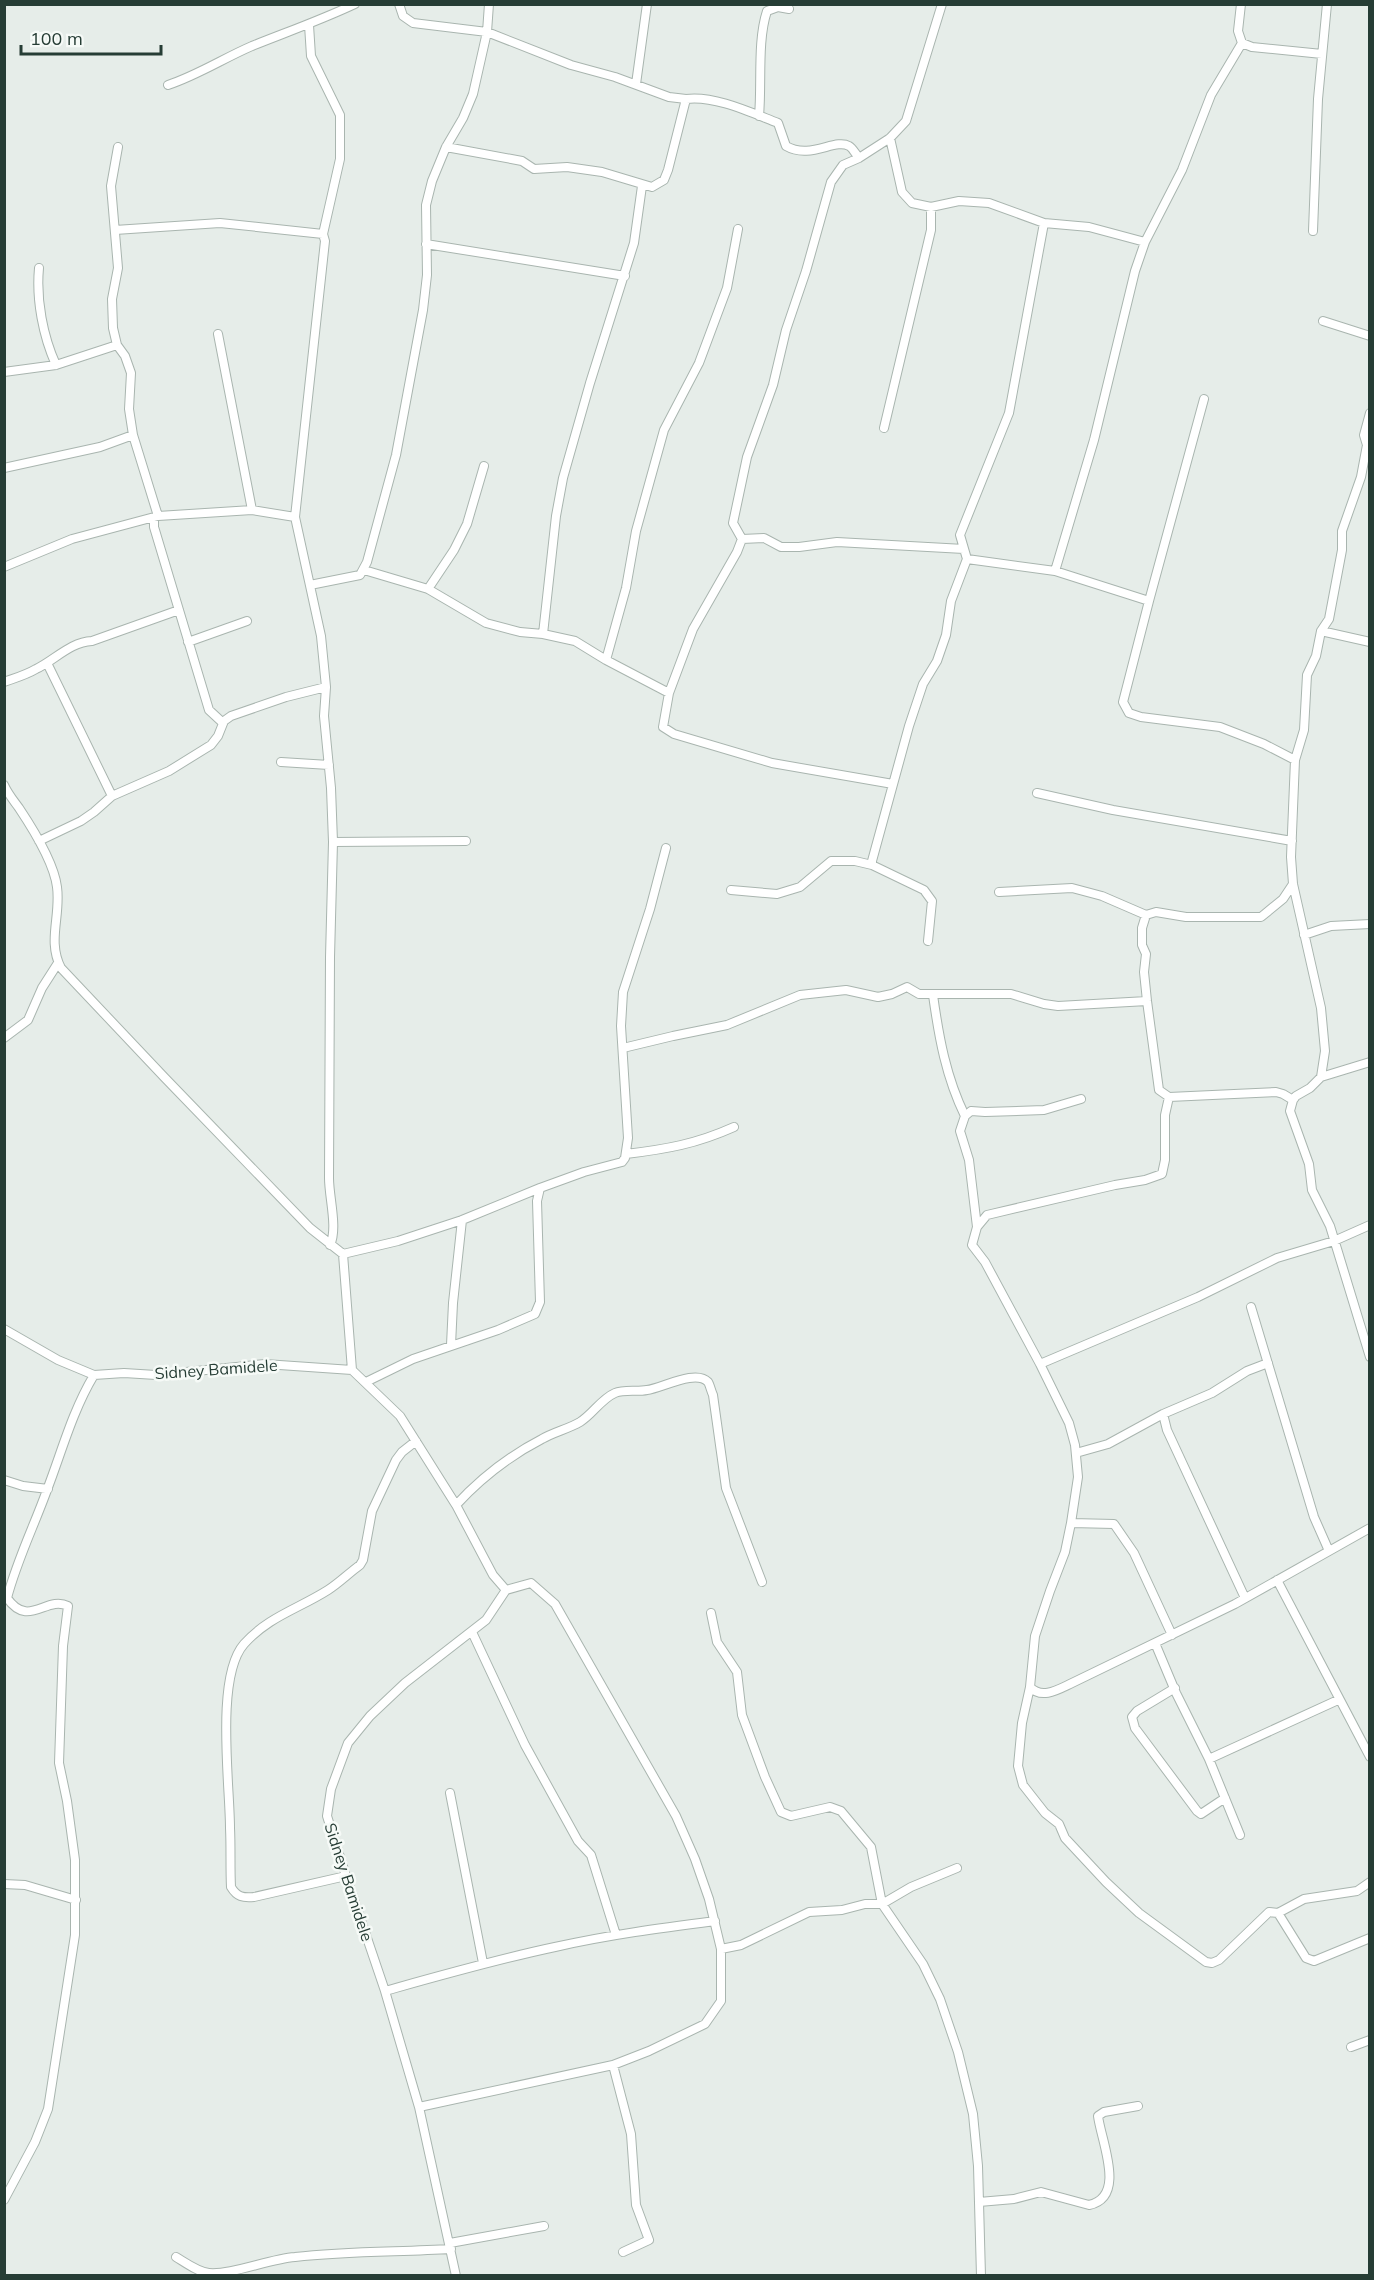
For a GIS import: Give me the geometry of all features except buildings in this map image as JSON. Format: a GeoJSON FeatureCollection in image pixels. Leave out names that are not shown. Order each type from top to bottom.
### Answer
{"type":"FeatureCollection","features":[{"type":"Feature","properties":{"kind":"street"},"geometry":{"type":"LineString","coordinates":[[168,85],[190,78],[251,47],[309,25],[355,4]]}},
{"type":"Feature","properties":{"kind":"street"},"geometry":{"type":"LineString","coordinates":[[399,4],[402,16],[412,23],[487,32],[571,65],[636,84],[669,97],[714,100],[778,123],[786,146],[796,152],[841,144],[850,146],[859,158]]}},
{"type":"Feature","properties":{"kind":"street"},"geometry":{"type":"LineString","coordinates":[[310,585],[360,574],[364,570],[390,480],[423,310],[427,275],[426,205],[432,181],[446,147],[463,118],[473,94],[487,32],[489,4]]}},
{"type":"Feature","properties":{"kind":"street"},"geometry":{"type":"LineString","coordinates":[[636,84],[647,4]]}},
{"type":"Feature","properties":{"kind":"street"},"geometry":{"type":"LineString","coordinates":[[742,539],[733,523],[747,457],[773,385],[786,330],[806,271],[831,182],[843,165],[859,158],[890,138],[906,121],[942,4]]}},
{"type":"Feature","properties":{"kind":"street"},"geometry":{"type":"LineString","coordinates":[[1055,571],[1094,440],[1144,242],[1182,170],[1211,94],[1242,43],[1238,31],[1240,4]]}},
{"type":"Feature","properties":{"kind":"street"},"geometry":{"type":"LineString","coordinates":[[1313,231],[1318,99],[1327,4]]}},
{"type":"Feature","properties":{"kind":"street"},"geometry":{"type":"LineString","coordinates":[[759,116],[762,86],[761,36],[765,15],[767,11],[777,7],[789,9]]}},
{"type":"Feature","properties":{"kind":"street"},"geometry":{"type":"LineString","coordinates":[[309,25],[311,56],[340,115],[340,159],[323,234],[325,241],[294,517],[321,636],[326,687],[324,716],[333,842],[329,1200],[334,1234],[330,1245]]}},
{"type":"Feature","properties":{"kind":"street"},"geometry":{"type":"LineString","coordinates":[[1242,43],[1252,47],[1322,54]]}},
{"type":"Feature","properties":{"kind":"street"},"geometry":{"type":"LineString","coordinates":[[446,147],[522,161],[534,169],[567,167],[602,172],[642,186],[652,187],[664,180],[675,147],[686,99]]}},
{"type":"Feature","properties":{"kind":"street"},"geometry":{"type":"LineString","coordinates":[[890,138],[902,192],[912,203],[931,207],[959,201],[989,203],[1044,223],[1089,227],[1144,242]]}},
{"type":"Feature","properties":{"kind":"street"},"geometry":{"type":"LineString","coordinates":[[118,147],[111,186],[118,268],[112,299],[113,328],[117,345],[125,356],[131,373],[129,409],[133,435],[156,517],[154,527],[208,710],[223,723]]}},
{"type":"Feature","properties":{"kind":"street"},"geometry":{"type":"LineString","coordinates":[[543,634],[556,516],[563,478],[634,243],[642,186]]}},
{"type":"Feature","properties":{"kind":"street"},"geometry":{"type":"LineString","coordinates":[[884,428],[931,230],[931,207]]}},
{"type":"Feature","properties":{"kind":"street"},"geometry":{"type":"LineString","coordinates":[[115,230],[220,223],[323,234]]}},
{"type":"Feature","properties":{"kind":"street"},"geometry":{"type":"LineString","coordinates":[[872,865],[923,684],[937,662],[946,635],[951,601],[967,560],[960,535],[1009,413],[1044,223]]}},
{"type":"Feature","properties":{"kind":"street"},"geometry":{"type":"LineString","coordinates":[[606,660],[626,588],[636,531],[664,430],[699,363],[727,288],[738,229]]}},
{"type":"Feature","properties":{"kind":"street"},"geometry":{"type":"LineString","coordinates":[[426,244],[625,276]]}},
{"type":"Feature","properties":{"kind":"street"},"geometry":{"type":"LineString","coordinates":[[39,268],[37,287],[47,346],[56,365]]}},
{"type":"Feature","properties":{"kind":"street"},"geometry":{"type":"LineString","coordinates":[[1323,321],[1370,336]]}},
{"type":"Feature","properties":{"kind":"street"},"geometry":{"type":"LineString","coordinates":[[218,334],[252,510]]}},
{"type":"Feature","properties":{"kind":"street"},"geometry":{"type":"LineString","coordinates":[[4,372],[56,365],[117,345]]}},
{"type":"Feature","properties":{"kind":"street"},"geometry":{"type":"LineString","coordinates":[[1204,399],[1123,702],[1129,713],[1141,717],[1220,727],[1264,744],[1295,760]]}},
{"type":"Feature","properties":{"kind":"street"},"geometry":{"type":"LineString","coordinates":[[1370,413],[1364,435],[1367,445],[1361,477],[1343,525],[1342,550],[1329,619],[1321,631],[1316,656],[1307,675],[1304,730],[1295,760],[1293,884],[1321,1008],[1325,1051],[1321,1077],[1316,1084],[1293,1100],[1290,1111],[1309,1164],[1312,1190],[1330,1226],[1370,1357]]}},
{"type":"Feature","properties":{"kind":"street"},"geometry":{"type":"LineString","coordinates":[[4,468],[100,447],[133,435]]}},
{"type":"Feature","properties":{"kind":"street"},"geometry":{"type":"LineString","coordinates":[[428,590],[454,550],[467,524],[484,466]]}},
{"type":"Feature","properties":{"kind":"street"},"geometry":{"type":"LineString","coordinates":[[4,567],[72,539],[156,517],[252,510],[294,517]]}},
{"type":"Feature","properties":{"kind":"street"},"geometry":{"type":"LineString","coordinates":[[742,539],[764,538],[781,547],[837,542],[964,549]]}},
{"type":"Feature","properties":{"kind":"street"},"geometry":{"type":"LineString","coordinates":[[742,539],[737,552],[693,629],[669,693],[663,727],[674,734],[772,763],[893,784]]}},
{"type":"Feature","properties":{"kind":"street"},"geometry":{"type":"LineString","coordinates":[[967,560],[1055,571],[1149,602]]}},
{"type":"Feature","properties":{"kind":"street"},"geometry":{"type":"LineString","coordinates":[[364,570],[428,590],[486,623],[520,632],[575,640],[606,660],[669,693]]}},
{"type":"Feature","properties":{"kind":"street"},"geometry":{"type":"LineString","coordinates":[[4,682],[36,670],[67,649],[84,641],[92,641],[179,610]]}},
{"type":"Feature","properties":{"kind":"street"},"geometry":{"type":"LineString","coordinates":[[188,642],[247,621]]}},
{"type":"Feature","properties":{"kind":"street"},"geometry":{"type":"LineString","coordinates":[[1321,631],[1370,642]]}},
{"type":"Feature","properties":{"kind":"street"},"geometry":{"type":"LineString","coordinates":[[47,663],[112,796]]}},
{"type":"Feature","properties":{"kind":"street"},"geometry":{"type":"LineString","coordinates":[[39,841],[81,821],[112,796],[169,771],[211,745],[218,736],[223,723],[231,716],[286,697],[326,687]]}},
{"type":"Feature","properties":{"kind":"street"},"geometry":{"type":"LineString","coordinates":[[281,762],[328,765]]}},
{"type":"Feature","properties":{"kind":"street"},"geometry":{"type":"LineString","coordinates":[[5,790],[39,841],[57,886],[58,906],[53,941],[58,963],[236,1153],[310,1228],[342,1254],[352,1370],[400,1416],[456,1505],[493,1575],[506,1590],[531,1583],[543,1592],[564,1616],[676,1816],[695,1859],[715,1921],[721,1948],[721,2001],[705,2024],[649,2051],[613,2065],[419,2107]]}},
{"type":"Feature","properties":{"kind":"street"},"geometry":{"type":"LineString","coordinates":[[1037,793],[1113,810],[1292,841]]}},
{"type":"Feature","properties":{"kind":"street"},"geometry":{"type":"LineString","coordinates":[[333,842],[466,841]]}},
{"type":"Feature","properties":{"kind":"street"},"geometry":{"type":"LineString","coordinates":[[342,1254],[398,1241],[462,1220],[526,1193],[584,1172],[622,1162],[626,1154],[628,1138],[622,1071],[621,1026],[625,984],[650,909],[666,848]]}},
{"type":"Feature","properties":{"kind":"street"},"geometry":{"type":"LineString","coordinates":[[731,890],[777,894],[800,887],[831,861],[855,861],[872,865],[924,890],[932,901],[928,941]]}},
{"type":"Feature","properties":{"kind":"street"},"geometry":{"type":"LineString","coordinates":[[999,892],[1071,888],[1102,896],[1146,915],[1156,912],[1186,917],[1261,917],[1283,899],[1293,884]]}},
{"type":"Feature","properties":{"kind":"street"},"geometry":{"type":"LineString","coordinates":[[1283,899],[1297,901]]}},
{"type":"Feature","properties":{"kind":"street"},"geometry":{"type":"LineString","coordinates":[[1146,915],[1142,945],[1146,954],[1144,972],[1157,1087],[1169,1097],[1266,1092],[1283,1094],[1293,1100]]}},
{"type":"Feature","properties":{"kind":"street"},"geometry":{"type":"LineString","coordinates":[[1304,935],[1331,926],[1370,924]]}},
{"type":"Feature","properties":{"kind":"street"},"geometry":{"type":"LineString","coordinates":[[4,1038],[28,1020],[42,988],[58,963]]}},
{"type":"Feature","properties":{"kind":"street"},"geometry":{"type":"LineString","coordinates":[[623,1048],[727,1025],[800,995],[846,990],[878,997],[907,987],[919,994],[933,995],[1011,994],[1058,1006],[1147,1001]]}},
{"type":"Feature","properties":{"kind":"street"},"geometry":{"type":"LineString","coordinates":[[933,995],[939,1035],[952,1091],[965,1116]]}},
{"type":"Feature","properties":{"kind":"street"},"geometry":{"type":"LineString","coordinates":[[1321,1077],[1370,1062]]}},
{"type":"Feature","properties":{"kind":"street"},"geometry":{"type":"LineString","coordinates":[[977,1227],[987,1215],[1160,1175],[1164,1168],[1164,1127],[1169,1097]]}},
{"type":"Feature","properties":{"kind":"street"},"geometry":{"type":"LineString","coordinates":[[1080,1100],[1044,1110],[971,1111],[965,1116],[960,1131],[969,1161],[977,1227],[972,1245],[985,1262],[1040,1364],[1069,1423],[1076,1453],[1078,1477],[1065,1552],[1035,1636],[1018,1766],[1023,1785],[1045,1813],[1059,1824],[1065,1838],[1139,1913],[1206,1962],[1212,1963],[1219,1960],[1269,1912],[1278,1913],[1304,1899],[1357,1891],[1370,1882]]}},
{"type":"Feature","properties":{"kind":"street"},"geometry":{"type":"LineString","coordinates":[[626,1154],[668,1149],[705,1140],[734,1127]]}},
{"type":"Feature","properties":{"kind":"street"},"geometry":{"type":"LineString","coordinates":[[366,1382],[413,1359],[525,1320],[535,1314],[540,1306],[537,1201],[540,1188]]}},
{"type":"Feature","properties":{"kind":"street"},"geometry":{"type":"LineString","coordinates":[[526,1193],[537,1201]]}},
{"type":"Feature","properties":{"kind":"street"},"geometry":{"type":"LineString","coordinates":[[451,1346],[462,1220]]}},
{"type":"Feature","properties":{"kind":"street"},"geometry":{"type":"LineString","coordinates":[[1040,1364],[1198,1297],[1277,1258],[1334,1241],[1370,1225]]}},
{"type":"Feature","properties":{"kind":"street"},"geometry":{"type":"LineString","coordinates":[[1251,1307],[1314,1517],[1329,1551]]}},
{"type":"Feature","properties":{"kind":"street"},"geometry":{"type":"LineString","coordinates":[[4,1329],[58,1360],[93,1375],[68,1428],[48,1489],[15,1567],[6,1602],[21,1611],[61,1604],[68,1606],[63,1646],[58,1763],[67,1801],[75,1860],[76,1900],[75,1935],[48,2109],[35,2142],[4,2200]]}},
{"type":"Feature","properties":{"kind":"street"},"geometry":{"type":"LineString","coordinates":[[1076,1453],[1108,1444],[1163,1414],[1212,1394],[1247,1371],[1268,1363]]}},
{"type":"Feature","properties":{"kind":"street","name":"Sidney Bamidele"},"geometry":{"type":"LineString","coordinates":[[93,1375],[124,1372],[156,1375],[265,1364],[352,1370]]}},
{"type":"Feature","properties":{"kind":"street"},"geometry":{"type":"LineString","coordinates":[[456,1505],[491,1470],[542,1438],[582,1421],[615,1392],[643,1391],[692,1377],[701,1378],[709,1383],[712,1395],[726,1488],[762,1582]]}},
{"type":"Feature","properties":{"kind":"street"},"geometry":{"type":"LineString","coordinates":[[1163,1414],[1171,1438],[1245,1598]]}},
{"type":"Feature","properties":{"kind":"street"},"geometry":{"type":"LineString","coordinates":[[346,1876],[244,1898],[235,1894],[231,1887],[225,1735],[233,1664],[244,1644],[270,1620],[329,1590],[360,1565],[372,1510],[396,1460],[416,1441]]}},
{"type":"Feature","properties":{"kind":"street"},"geometry":{"type":"LineString","coordinates":[[4,1480],[23,1486],[48,1489]]}},
{"type":"Feature","properties":{"kind":"street"},"geometry":{"type":"LineString","coordinates":[[1071,1523],[1114,1524],[1134,1553],[1172,1635]]}},
{"type":"Feature","properties":{"kind":"street"},"geometry":{"type":"LineString","coordinates":[[1030,1687],[1039,1692],[1052,1692],[1072,1683],[1245,1598],[1370,1528]]}},
{"type":"Feature","properties":{"kind":"street"},"geometry":{"type":"LineString","coordinates":[[1276,1580],[1370,1757]]}},
{"type":"Feature","properties":{"kind":"street","name":"Sidney Bamidele"},"geometry":{"type":"LineString","coordinates":[[456,2276],[419,2107],[385,1991],[327,1816],[331,1789],[348,1743],[380,1705],[486,1620],[506,1590]]}},
{"type":"Feature","properties":{"kind":"street"},"geometry":{"type":"LineString","coordinates":[[711,1613],[717,1642],[737,1672],[742,1715],[781,1812],[790,1816],[830,1807],[841,1811],[871,1847],[882,1904],[923,1964],[940,1999],[974,2115],[981,2276]]}},
{"type":"Feature","properties":{"kind":"street"},"geometry":{"type":"LineString","coordinates":[[472,1632],[525,1745],[578,1841],[591,1855],[616,1935]]}},
{"type":"Feature","properties":{"kind":"street"},"geometry":{"type":"LineString","coordinates":[[1155,1643],[1209,1759],[1240,1835]]}},
{"type":"Feature","properties":{"kind":"street"},"geometry":{"type":"LineString","coordinates":[[1175,1688],[1137,1711],[1132,1717],[1135,1728],[1197,1811],[1201,1814],[1225,1798]]}},
{"type":"Feature","properties":{"kind":"street"},"geometry":{"type":"LineString","coordinates":[[1027,1699],[1039,1692]]}},
{"type":"Feature","properties":{"kind":"street"},"geometry":{"type":"LineString","coordinates":[[1209,1759],[1338,1700]]}},
{"type":"Feature","properties":{"kind":"street"},"geometry":{"type":"LineString","coordinates":[[450,1793],[483,1963]]}},
{"type":"Feature","properties":{"kind":"street"},"geometry":{"type":"LineString","coordinates":[[721,1948],[741,1946],[810,1912],[882,1904],[911,1887],[957,1868]]}},
{"type":"Feature","properties":{"kind":"street"},"geometry":{"type":"LineString","coordinates":[[4,1884],[42,1889],[76,1900]]}},
{"type":"Feature","properties":{"kind":"street"},"geometry":{"type":"LineString","coordinates":[[1278,1913],[1306,1958],[1311,1961],[1370,1938]]}},
{"type":"Feature","properties":{"kind":"street"},"geometry":{"type":"LineString","coordinates":[[385,1991],[483,1963],[616,1935],[715,1921]]}},
{"type":"Feature","properties":{"kind":"street"},"geometry":{"type":"LineString","coordinates":[[1351,2047],[1370,2040]]}},
{"type":"Feature","properties":{"kind":"street"},"geometry":{"type":"LineString","coordinates":[[613,2065],[631,2134],[636,2205],[649,2240],[623,2252]]}},
{"type":"Feature","properties":{"kind":"street"},"geometry":{"type":"LineString","coordinates":[[979,2202],[1014,2199],[1041,2192],[1089,2205],[1095,2204],[1107,2192],[1111,2181],[1098,2116],[1104,2112],[1138,2106]]}},
{"type":"Feature","properties":{"kind":"street"},"geometry":{"type":"LineString","coordinates":[[176,2257],[200,2271],[214,2273],[296,2256],[450,2246],[544,2226]]}}]}
